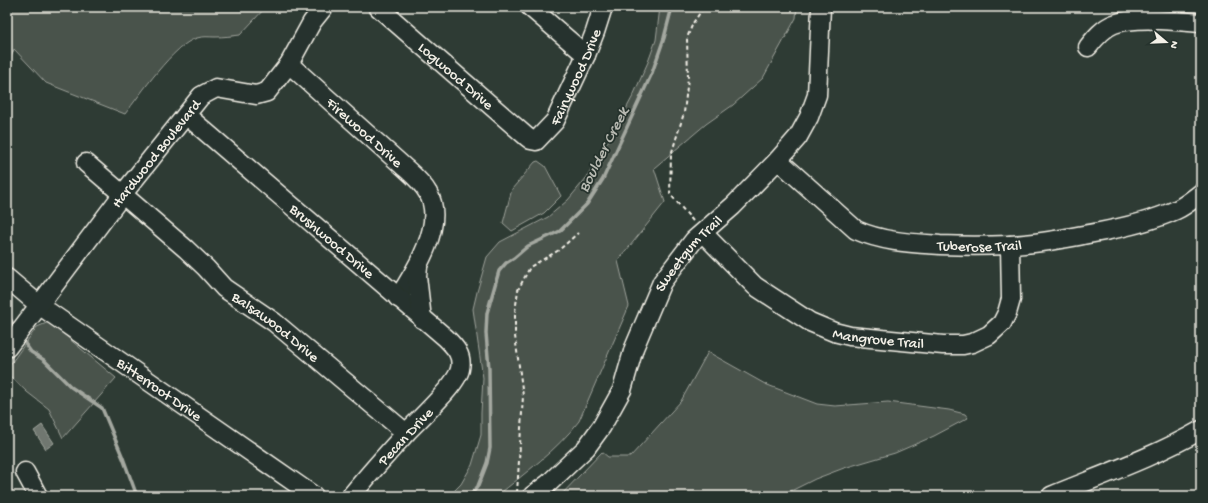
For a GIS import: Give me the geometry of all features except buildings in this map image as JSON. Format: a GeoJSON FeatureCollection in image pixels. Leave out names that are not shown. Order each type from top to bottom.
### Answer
{"type":"FeatureCollection","features":[{"type":"Feature","properties":{"kind":"street","name":"Hardwood Boulevard"},"geometry":{"type":"LineString","coordinates":[[7,348],[122,195],[201,96],[216,88],[251,95],[267,92],[289,64],[312,22],[324,7]]}},
{"type":"Feature","properties":{"kind":"street","name":"Logwood Drive"},"geometry":{"type":"LineString","coordinates":[[378,7],[527,137],[536,141]]}},
{"type":"Feature","properties":{"kind":"street"},"geometry":{"type":"LineString","coordinates":[[530,7],[586,55]]}},
{"type":"Feature","properties":{"kind":"street","name":"Fairywood Drive"},"geometry":{"type":"LineString","coordinates":[[536,141],[555,121],[586,55],[603,7]]}},
{"type":"Feature","properties":{"kind":"street","name":"Sweetgum Trail"},"geometry":{"type":"LineString","coordinates":[[532,496],[548,484],[586,448],[602,426],[622,390],[634,348],[662,282],[694,240],[733,206],[778,160],[798,137],[809,118],[817,95],[821,7]]}},
{"type":"Feature","properties":{"kind":"street"},"geometry":{"type":"LineString","coordinates":[[1088,47],[1106,28],[1113,24],[1122,22],[1143,20],[1201,23]]}},
{"type":"Feature","properties":{"kind":"street","name":"Firewood Drive"},"geometry":{"type":"LineString","coordinates":[[289,64],[421,183],[428,192],[433,217],[431,234],[418,266]]}},
{"type":"Feature","properties":{"kind":"street","name":"Brushwood Drive"},"geometry":{"type":"LineString","coordinates":[[186,115],[457,349],[460,355],[461,364],[458,376]]}},
{"type":"Feature","properties":{"kind":"street","name":"Tuberose Trail"},"geometry":{"type":"LineString","coordinates":[[778,160],[856,230],[870,236],[896,241],[930,244],[957,246],[1010,245],[1079,236],[1116,229],[1181,208],[1201,193]]}},
{"type":"Feature","properties":{"kind":"street","name":"Balsawood Drive"},"geometry":{"type":"LineString","coordinates":[[86,163],[186,249],[224,288],[274,322],[406,433]]}},
{"type":"Feature","properties":{"kind":"street","name":"Mangrove Trail"},"geometry":{"type":"LineString","coordinates":[[703,233],[755,286],[810,322],[834,332],[850,336],[943,345],[963,345],[972,343],[989,335],[1002,324],[1011,299],[1010,245]]}},
{"type":"Feature","properties":{"kind":"street"},"geometry":{"type":"LineString","coordinates":[[398,298],[418,266]]}},
{"type":"Feature","properties":{"kind":"street"},"geometry":{"type":"LineString","coordinates":[[418,266],[417,276],[422,318]]}},
{"type":"Feature","properties":{"kind":"street","name":"Bitterroot Drive"},"geometry":{"type":"LineString","coordinates":[[7,278],[39,305],[314,496]]}},
{"type":"Feature","properties":{"kind":"street","name":"Pecan Drive"},"geometry":{"type":"LineString","coordinates":[[351,496],[406,433],[450,388],[458,376]]}},
{"type":"Feature","properties":{"kind":"street"},"geometry":{"type":"LineString","coordinates":[[1051,496],[1156,453],[1201,430]]}},
{"type":"Feature","properties":{"kind":"street"},"geometry":{"type":"LineString","coordinates":[[25,472],[38,496]]}},
{"type":"Feature","properties":{"kind":"path"},"geometry":{"type":"LineString","coordinates":[[703,233],[670,194],[671,155],[684,113],[688,78],[687,38],[693,23],[704,7]]}},
{"type":"Feature","properties":{"kind":"path"},"geometry":{"type":"LineString","coordinates":[[517,496],[523,396],[515,336],[515,312],[518,290],[530,268],[559,250],[578,233]]}},
{"type":"Feature","properties":{"kind":"shaded area"},"geometry":{"type":"Polygon","coordinates":[[[7,7],[266,7],[240,35],[202,37],[188,42],[158,71],[125,114],[46,83],[14,49],[7,69],[7,7]]]}},
{"type":"Feature","properties":{"kind":"shaded area"},"geometry":{"type":"Polygon","coordinates":[[[660,7],[797,7],[796,18],[763,78],[733,105],[706,124],[654,168],[665,202],[618,261],[629,306],[579,421],[561,442],[497,496],[449,496],[461,484],[472,465],[481,435],[483,378],[473,309],[487,257],[500,242],[548,217],[568,200],[587,177],[633,96],[648,62],[656,40],[660,7]]]}},
{"type":"Feature","properties":{"kind":"shaded area"},"geometry":{"type":"Polygon","coordinates":[[[538,161],[545,166],[561,196],[544,213],[512,231],[503,223],[512,189],[535,162],[538,161]]]}},
{"type":"Feature","properties":{"kind":"shaded area"},"geometry":{"type":"Polygon","coordinates":[[[49,322],[116,378],[63,438],[49,409],[27,392],[7,373],[7,369],[37,327],[49,322]]]}},
{"type":"Feature","properties":{"kind":"shaded area"},"geometry":{"type":"Polygon","coordinates":[[[708,352],[765,384],[817,404],[835,406],[888,402],[949,410],[965,414],[968,418],[934,436],[895,453],[844,468],[815,479],[781,496],[560,496],[602,452],[608,457],[630,457],[681,401],[708,352]]]}},
{"type":"Feature","properties":{"kind":"shaded area"},"geometry":{"type":"Polygon","coordinates":[[[42,425],[54,443],[46,449],[34,431],[42,425]]]}},
{"type":"Feature","properties":{"kind":"waterway","name":"Boulder Creek"},"geometry":{"type":"LineString","coordinates":[[470,496],[478,486],[487,463],[490,448],[489,369],[486,333],[487,313],[499,271],[506,263],[528,246],[560,231],[587,204],[603,179],[652,73],[664,38],[672,7]]}},
{"type":"Feature","properties":{"kind":"waterway"},"geometry":{"type":"LineString","coordinates":[[7,313],[15,328]]}},
{"type":"Feature","properties":{"kind":"waterway"},"geometry":{"type":"LineString","coordinates":[[21,338],[31,352],[44,360],[71,387],[102,408],[137,496]]}}]}
